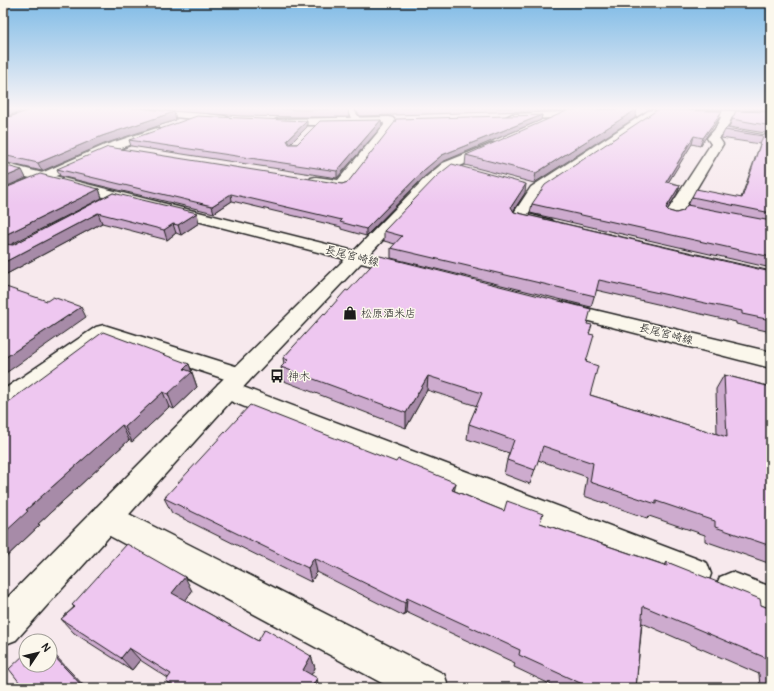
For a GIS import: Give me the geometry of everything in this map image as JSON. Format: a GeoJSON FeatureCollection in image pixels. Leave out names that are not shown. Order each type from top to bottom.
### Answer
{"type":"FeatureCollection","features":[{"type":"Feature","properties":{"kind":"street"},"geometry":{"type":"LineString","coordinates":[[3,195],[109,148],[133,140]]}},
{"type":"Feature","properties":{"kind":"street"},"geometry":{"type":"LineString","coordinates":[[303,179],[342,185],[378,140]]}},
{"type":"Feature","properties":{"kind":"street"},"geometry":{"type":"LineString","coordinates":[[558,226],[519,217],[529,188],[610,140]]}},
{"type":"Feature","properties":{"kind":"street"},"geometry":{"type":"LineString","coordinates":[[674,212],[717,144],[714,140]]}},
{"type":"Feature","properties":{"kind":"street"},"geometry":{"type":"LineString","coordinates":[[3,627],[233,383],[430,181],[448,166],[503,142]]}},
{"type":"Feature","properties":{"kind":"street"},"geometry":{"type":"LineString","coordinates":[[109,148],[132,152]]}},
{"type":"Feature","properties":{"kind":"street"},"geometry":{"type":"LineString","coordinates":[[448,166],[470,172]]}},
{"type":"Feature","properties":{"kind":"street","name":"長尾宮崎線"},"geometry":{"type":"LineString","coordinates":[[3,167],[425,274]]}},
{"type":"Feature","properties":{"kind":"street","name":"長尾宮崎線"},"geometry":{"type":"LineString","coordinates":[[540,303],[771,360]]}},
{"type":"Feature","properties":{"kind":"street"},"geometry":{"type":"LineString","coordinates":[[3,402],[104,332],[233,383],[771,604]]}},
{"type":"Feature","properties":{"kind":"street"},"geometry":{"type":"LineString","coordinates":[[106,518],[430,688]]}},
{"type":"Feature","properties":{"kind":"lane"},"geometry":{"type":"LineString","coordinates":[[101,204],[117,195]]}},
{"type":"Feature","properties":{"kind":"lane"},"geometry":{"type":"LineString","coordinates":[[674,212],[692,211]]}},
{"type":"Feature","properties":{"kind":"building"},"geometry":{"type":"Polygon","coordinates":[[[3,140],[92,140],[38,163],[3,155],[3,140]]]}},
{"type":"Feature","properties":{"kind":"building"},"geometry":{"type":"Polygon","coordinates":[[[131,140],[287,140],[289,144],[297,144],[301,140],[364,140],[337,171],[131,140]]]}},
{"type":"Feature","properties":{"kind":"building"},"geometry":{"type":"Polygon","coordinates":[[[381,140],[479,140],[442,155],[424,170],[366,229],[340,222],[342,220],[231,194],[212,206],[57,169],[108,147],[342,184],[348,182],[381,140]]]}},
{"type":"Feature","properties":{"kind":"building"},"geometry":{"type":"Polygon","coordinates":[[[500,140],[588,140],[536,173],[466,155],[500,140]]]}},
{"type":"Feature","properties":{"kind":"building"},"geometry":{"type":"Polygon","coordinates":[[[612,140],[691,140],[666,182],[680,185],[666,208],[669,211],[676,213],[683,211],[687,205],[771,221],[771,257],[532,204],[545,185],[612,140]]]}},
{"type":"Feature","properties":{"kind":"building"},"geometry":{"type":"Polygon","coordinates":[[[762,140],[771,140],[771,213],[692,197],[696,189],[742,198],[762,140]]]}},
{"type":"Feature","properties":{"kind":"building"},"geometry":{"type":"Polygon","coordinates":[[[452,164],[526,184],[511,207],[514,212],[771,272],[771,320],[742,314],[742,311],[599,280],[595,296],[391,248],[402,236],[384,231],[437,176],[452,164]]]}},
{"type":"Feature","properties":{"kind":"building"},"geometry":{"type":"Polygon","coordinates":[[[3,165],[22,170],[3,178],[3,165]]]}},
{"type":"Feature","properties":{"kind":"building"},"geometry":{"type":"Polygon","coordinates":[[[40,174],[99,189],[3,236],[3,189],[40,174]]]}},
{"type":"Feature","properties":{"kind":"building"},"geometry":{"type":"Polygon","coordinates":[[[113,193],[197,213],[178,225],[173,224],[164,230],[98,213],[3,263],[3,244],[13,245],[113,193]]]}},
{"type":"Feature","properties":{"kind":"building"},"geometry":{"type":"Polygon","coordinates":[[[380,256],[591,309],[587,324],[592,325],[589,334],[594,335],[586,362],[598,366],[590,395],[727,437],[724,375],[771,387],[771,546],[715,527],[715,521],[656,501],[656,504],[590,482],[593,463],[543,446],[535,470],[507,460],[514,440],[469,424],[482,393],[428,376],[406,413],[281,367],[288,360],[283,358],[324,313],[325,314],[346,290],[348,291],[380,256]]]}},
{"type":"Feature","properties":{"kind":"building"},"geometry":{"type":"Polygon","coordinates":[[[3,286],[47,301],[53,297],[81,307],[3,359],[3,286]]]}},
{"type":"Feature","properties":{"kind":"building"},"geometry":{"type":"Polygon","coordinates":[[[103,332],[189,364],[184,369],[192,372],[168,394],[163,392],[125,427],[122,425],[26,510],[28,511],[3,534],[3,406],[103,332]]]}},
{"type":"Feature","properties":{"kind":"building"},"geometry":{"type":"Polygon","coordinates":[[[250,405],[396,462],[398,459],[456,483],[452,490],[504,511],[507,501],[543,514],[540,523],[667,566],[667,562],[760,599],[761,605],[771,609],[771,660],[643,606],[636,688],[591,688],[519,655],[520,650],[407,598],[405,603],[314,558],[308,568],[164,498],[250,405]]]}},
{"type":"Feature","properties":{"kind":"building"},"geometry":{"type":"Polygon","coordinates":[[[127,544],[185,577],[172,593],[258,641],[265,629],[311,656],[303,670],[317,678],[311,688],[178,688],[166,681],[171,674],[129,648],[121,658],[61,619],[75,607],[72,605],[127,544]]]}},
{"type":"Feature","properties":{"kind":"building"},"geometry":{"type":"Polygon","coordinates":[[[58,660],[84,688],[14,688],[20,683],[9,669],[18,661],[18,673],[58,673],[58,660]]]}},
{"type":"Feature","properties":{"kind":"place","name":"松原酒米店"},"geometry":{"type":"Point","coordinates":[350,313]}},
{"type":"Feature","properties":{"kind":"place","name":"神木"},"geometry":{"type":"Point","coordinates":[277,376]}}]}
